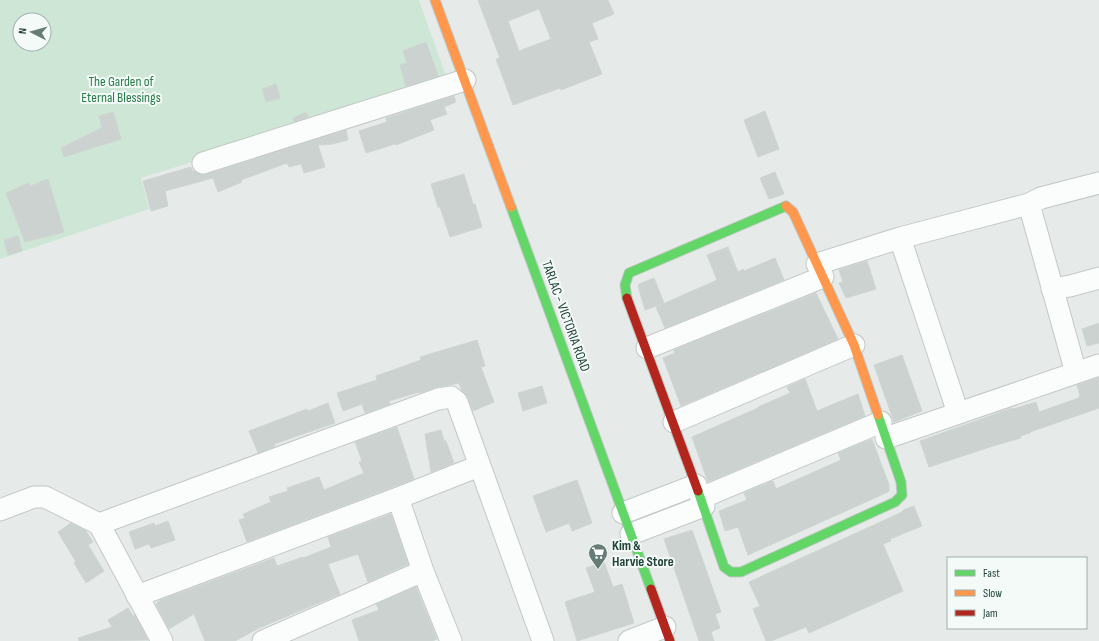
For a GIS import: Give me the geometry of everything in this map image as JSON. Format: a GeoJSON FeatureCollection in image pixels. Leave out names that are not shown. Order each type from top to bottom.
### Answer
{"type":"FeatureCollection","features":[{"type":"Feature","properties":{"kind":"street","name":"TARLAC - VICTORIA ROAD"},"geometry":{"type":"LineString","coordinates":[[436,0],[668,634]]}},
{"type":"Feature","properties":{"kind":"street"},"geometry":{"type":"LineString","coordinates":[[204,163],[465,80]]}},
{"type":"Feature","properties":{"kind":"street"},"geometry":{"type":"LineString","coordinates":[[647,348],[820,271],[900,238],[1029,204],[1041,198],[1099,183]]}},
{"type":"Feature","properties":{"kind":"street"},"geometry":{"type":"LineString","coordinates":[[1029,204],[1076,373]]}},
{"type":"Feature","properties":{"kind":"street"},"geometry":{"type":"LineString","coordinates":[[786,206],[793,212],[854,345],[901,482],[902,495],[895,502],[741,572],[731,572],[724,567],[674,422],[626,294],[625,284],[629,273],[786,206]]}},
{"type":"Feature","properties":{"kind":"street"},"geometry":{"type":"LineString","coordinates":[[900,238],[958,413]]}},
{"type":"Feature","properties":{"kind":"street"},"geometry":{"type":"LineString","coordinates":[[1052,289],[1099,278]]}},
{"type":"Feature","properties":{"kind":"street"},"geometry":{"type":"LineString","coordinates":[[674,422],[854,345]]}},
{"type":"Feature","properties":{"kind":"street"},"geometry":{"type":"LineString","coordinates":[[623,513],[700,496],[883,430],[958,413],[1099,365]]}},
{"type":"Feature","properties":{"kind":"street"},"geometry":{"type":"LineString","coordinates":[[99,524],[438,399],[450,397],[457,402],[543,641]]}},
{"type":"Feature","properties":{"kind":"street"},"geometry":{"type":"LineString","coordinates":[[137,596],[479,466]]}},
{"type":"Feature","properties":{"kind":"street"},"geometry":{"type":"LineString","coordinates":[[631,534],[700,496]]}},
{"type":"Feature","properties":{"kind":"street"},"geometry":{"type":"LineString","coordinates":[[0,510],[34,498],[45,497],[99,524],[162,641]]}},
{"type":"Feature","properties":{"kind":"street"},"geometry":{"type":"LineString","coordinates":[[398,498],[448,640]]}},
{"type":"Feature","properties":{"kind":"street"},"geometry":{"type":"LineString","coordinates":[[263,641],[423,571]]}},
{"type":"Feature","properties":{"kind":"street"},"geometry":{"type":"LineString","coordinates":[[629,641],[668,634]]}},
{"type":"Feature","properties":{"kind":"green space","name":"The Garden of Eternal Blessings"},"geometry":{"type":"Polygon","coordinates":[[[0,0],[419,0],[448,82],[141,178],[149,209],[0,259],[0,0]]]}},
{"type":"Feature","properties":{"kind":"building"},"geometry":{"type":"Polygon","coordinates":[[[478,0],[608,0],[614,14],[592,23],[598,39],[589,42],[602,74],[561,90],[560,88],[513,105],[496,59],[500,58],[478,0]],[[539,9],[508,21],[519,51],[551,39],[539,9]]]}},
{"type":"Feature","properties":{"kind":"building"},"geometry":{"type":"Polygon","coordinates":[[[426,42],[438,76],[406,86],[400,65],[407,63],[403,51],[426,42]]]}},
{"type":"Feature","properties":{"kind":"building"},"geometry":{"type":"Polygon","coordinates":[[[276,84],[280,98],[266,102],[262,89],[276,84]]]}},
{"type":"Feature","properties":{"kind":"building"},"geometry":{"type":"Polygon","coordinates":[[[454,96],[456,102],[444,107],[447,114],[430,120],[434,130],[396,145],[395,144],[366,153],[359,131],[387,122],[386,118],[454,96]]]}},
{"type":"Feature","properties":{"kind":"building"},"geometry":{"type":"Polygon","coordinates":[[[765,111],[779,149],[758,157],[744,120],[765,111]]]}},
{"type":"Feature","properties":{"kind":"building"},"geometry":{"type":"Polygon","coordinates":[[[113,112],[121,139],[64,157],[61,148],[102,128],[99,116],[113,112]]]}},
{"type":"Feature","properties":{"kind":"building"},"geometry":{"type":"Polygon","coordinates":[[[306,112],[308,117],[294,122],[293,118],[306,112]]]}},
{"type":"Feature","properties":{"kind":"building"},"geometry":{"type":"Polygon","coordinates":[[[346,130],[348,140],[332,144],[318,145],[325,167],[304,173],[301,164],[289,167],[287,163],[241,180],[242,182],[218,192],[213,178],[165,191],[168,206],[151,211],[143,181],[191,167],[193,172],[194,171],[201,175],[207,174],[346,130]]]}},
{"type":"Feature","properties":{"kind":"building"},"geometry":{"type":"Polygon","coordinates":[[[775,172],[784,194],[769,199],[760,178],[775,172]]]}},
{"type":"Feature","properties":{"kind":"building"},"geometry":{"type":"Polygon","coordinates":[[[464,174],[482,227],[450,237],[431,184],[464,174]]]}},
{"type":"Feature","properties":{"kind":"building"},"geometry":{"type":"Polygon","coordinates":[[[48,179],[64,232],[25,242],[6,193],[29,183],[31,186],[48,179]]]}},
{"type":"Feature","properties":{"kind":"building"},"geometry":{"type":"Polygon","coordinates":[[[18,236],[22,251],[8,255],[4,240],[18,236]]]}},
{"type":"Feature","properties":{"kind":"building"},"geometry":{"type":"Polygon","coordinates":[[[728,247],[738,272],[775,258],[784,280],[665,328],[656,307],[717,280],[707,255],[728,247]]]}},
{"type":"Feature","properties":{"kind":"building"},"geometry":{"type":"Polygon","coordinates":[[[867,261],[876,289],[846,298],[839,283],[843,282],[839,270],[867,261]]]}},
{"type":"Feature","properties":{"kind":"building"},"geometry":{"type":"Polygon","coordinates":[[[654,278],[664,303],[645,310],[638,286],[639,284],[654,278]]]}},
{"type":"Feature","properties":{"kind":"building"},"geometry":{"type":"Polygon","coordinates":[[[816,293],[838,339],[681,406],[663,358],[675,353],[674,350],[816,293]]]}},
{"type":"Feature","properties":{"kind":"building"},"geometry":{"type":"Polygon","coordinates":[[[1099,323],[1099,343],[1087,346],[1082,329],[1099,323]]]}},
{"type":"Feature","properties":{"kind":"building"},"geometry":{"type":"Polygon","coordinates":[[[477,340],[485,366],[481,367],[494,402],[473,411],[468,398],[462,391],[459,383],[434,388],[389,401],[390,404],[365,413],[362,404],[343,411],[337,393],[377,380],[376,376],[421,360],[420,357],[477,340]]]}},
{"type":"Feature","properties":{"kind":"building"},"geometry":{"type":"Polygon","coordinates":[[[902,355],[922,411],[894,422],[874,365],[902,355]]]}},
{"type":"Feature","properties":{"kind":"building"},"geometry":{"type":"Polygon","coordinates":[[[1099,378],[1099,408],[1030,432],[1020,436],[1021,438],[929,467],[920,441],[1012,408],[1013,409],[1036,402],[1039,412],[1079,398],[1078,397],[1080,396],[1077,385],[1099,378]]]}},
{"type":"Feature","properties":{"kind":"building"},"geometry":{"type":"Polygon","coordinates":[[[805,379],[817,411],[858,394],[865,416],[708,482],[692,437],[790,393],[787,387],[805,379]]]}},
{"type":"Feature","properties":{"kind":"building"},"geometry":{"type":"Polygon","coordinates":[[[542,386],[547,403],[523,411],[518,393],[542,386]]]}},
{"type":"Feature","properties":{"kind":"building"},"geometry":{"type":"Polygon","coordinates":[[[328,403],[335,423],[274,444],[275,446],[258,453],[249,431],[307,409],[308,411],[328,403]]]}},
{"type":"Feature","properties":{"kind":"building"},"geometry":{"type":"Polygon","coordinates":[[[397,427],[414,479],[247,542],[239,520],[245,518],[243,514],[271,502],[269,497],[288,491],[287,488],[319,477],[324,490],[364,473],[359,462],[362,461],[355,442],[397,427]]]}},
{"type":"Feature","properties":{"kind":"building"},"geometry":{"type":"Polygon","coordinates":[[[441,430],[444,441],[446,441],[454,463],[431,472],[425,434],[441,430]]]}},
{"type":"Feature","properties":{"kind":"building"},"geometry":{"type":"Polygon","coordinates":[[[872,439],[889,485],[888,492],[748,555],[738,527],[725,531],[719,511],[747,500],[744,493],[773,481],[776,489],[841,460],[838,453],[872,439]]]}},
{"type":"Feature","properties":{"kind":"building"},"geometry":{"type":"Polygon","coordinates":[[[577,480],[592,523],[572,531],[569,523],[546,532],[533,496],[577,480]]]}},
{"type":"Feature","properties":{"kind":"building"},"geometry":{"type":"Polygon","coordinates":[[[914,506],[922,526],[890,539],[891,541],[883,544],[903,591],[809,633],[806,627],[771,641],[766,641],[753,609],[760,606],[749,582],[914,506]]]}},
{"type":"Feature","properties":{"kind":"building"},"geometry":{"type":"Polygon","coordinates":[[[391,514],[408,564],[368,582],[358,554],[328,564],[340,594],[259,628],[235,641],[205,641],[194,614],[169,629],[156,604],[160,600],[274,558],[277,566],[303,558],[331,547],[328,537],[391,514]]]}},
{"type":"Feature","properties":{"kind":"building"},"geometry":{"type":"Polygon","coordinates":[[[168,521],[175,540],[151,548],[149,544],[135,549],[129,532],[154,523],[155,526],[168,521]]]}},
{"type":"Feature","properties":{"kind":"building"},"geometry":{"type":"Polygon","coordinates":[[[71,523],[86,531],[93,542],[88,545],[104,571],[86,583],[74,563],[76,562],[58,532],[71,523]]]}},
{"type":"Feature","properties":{"kind":"building"},"geometry":{"type":"Polygon","coordinates":[[[692,530],[721,612],[715,614],[720,628],[711,632],[714,641],[699,641],[664,539],[692,530]]]}},
{"type":"Feature","properties":{"kind":"building"},"geometry":{"type":"Polygon","coordinates":[[[604,562],[613,587],[622,584],[634,623],[577,641],[565,602],[595,592],[586,568],[604,562]]]}},
{"type":"Feature","properties":{"kind":"building"},"geometry":{"type":"Polygon","coordinates":[[[416,587],[437,639],[432,641],[359,641],[352,620],[379,610],[376,604],[416,587]]]}},
{"type":"Feature","properties":{"kind":"building"},"geometry":{"type":"Polygon","coordinates":[[[128,608],[133,616],[135,615],[148,640],[79,641],[78,638],[112,627],[108,620],[128,608]]]}},
{"type":"Feature","properties":{"kind":"traffic: fast"},"geometry":{"type":"LineString","coordinates":[[627,298],[625,285],[629,273],[786,206]]}},
{"type":"Feature","properties":{"kind":"traffic: fast"},"geometry":{"type":"LineString","coordinates":[[511,207],[651,589]]}},
{"type":"Feature","properties":{"kind":"traffic: fast"},"geometry":{"type":"LineString","coordinates":[[698,491],[724,567],[731,572],[741,572],[895,502],[902,495],[901,482],[878,415]]}},
{"type":"Feature","properties":{"kind":"traffic: slow"},"geometry":{"type":"LineString","coordinates":[[435,0],[511,207]]}},
{"type":"Feature","properties":{"kind":"traffic: slow"},"geometry":{"type":"LineString","coordinates":[[786,206],[793,212],[854,345],[878,415]]}},
{"type":"Feature","properties":{"kind":"traffic: jam"},"geometry":{"type":"LineString","coordinates":[[627,298],[698,491]]}},
{"type":"Feature","properties":{"kind":"traffic: jam"},"geometry":{"type":"LineString","coordinates":[[651,589],[670,641]]}},
{"type":"Feature","properties":{"kind":"place","name":"Kim & Harvie Store"},"geometry":{"type":"Point","coordinates":[598,570]}}]}
